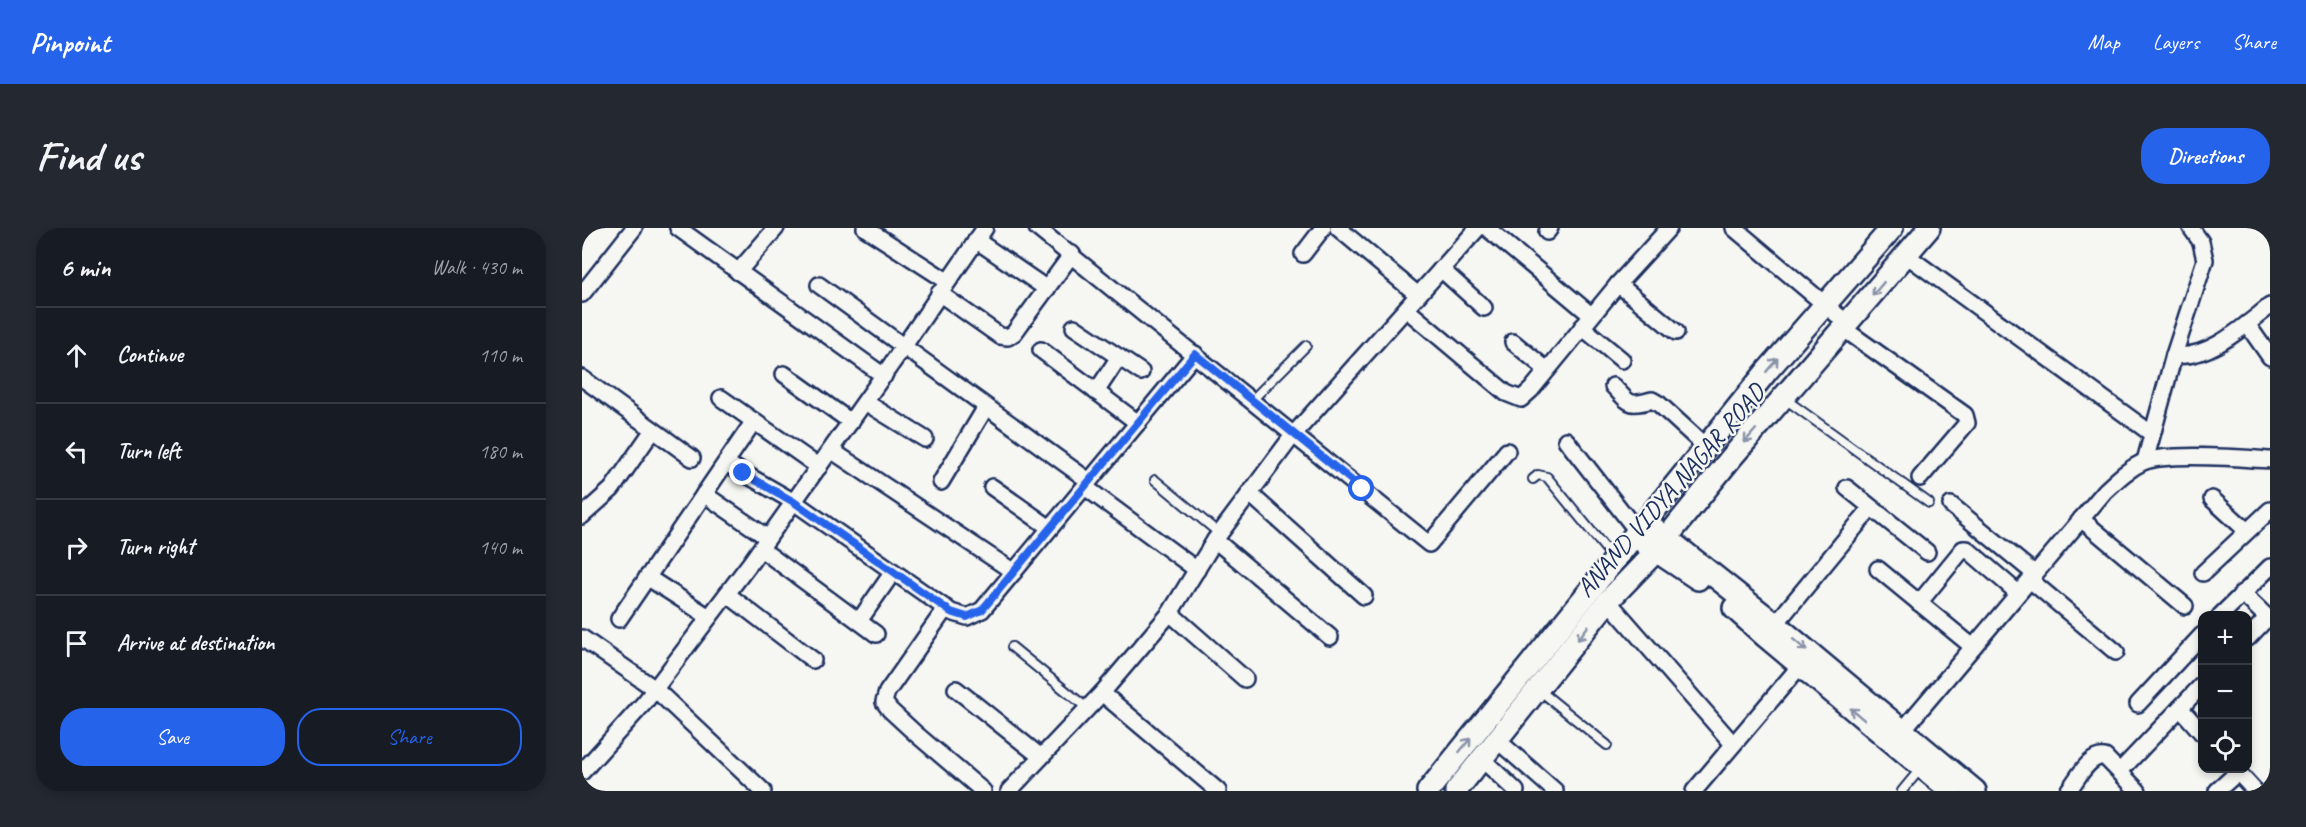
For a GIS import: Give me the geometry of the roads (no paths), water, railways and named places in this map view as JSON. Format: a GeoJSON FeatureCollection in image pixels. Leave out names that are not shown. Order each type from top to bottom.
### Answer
{"type":"FeatureCollection","features":[{"type":"Feature","properties":{"kind":"main road","name":"ANAND VIDYA NAGAR ROAD"},"geometry":{"type":"LineString","coordinates":[[1428,791],[1706,447],[1824,304],[1892,228]]}},
{"type":"Feature","properties":{"kind":"main road","name":"ANAND VIDYA NAGAR ROAD"},"geometry":{"type":"LineString","coordinates":[[1459,790],[1481,758],[1608,600],[1661,545],[1731,458],[1929,228]]}},
{"type":"Feature","properties":{"kind":"main road"},"geometry":{"type":"LineString","coordinates":[[1639,529],[1723,597],[1770,630],[1897,737],[1921,768],[1951,791]]}},
{"type":"Feature","properties":{"kind":"main road"},"geometry":{"type":"LineString","coordinates":[[1770,630],[1800,666],[1975,791]]}},
{"type":"Feature","properties":{"kind":"street"},"geometry":{"type":"LineString","coordinates":[[616,228],[620,245]]}},
{"type":"Feature","properties":{"kind":"street"},"geometry":{"type":"LineString","coordinates":[[582,294],[634,228]]}},
{"type":"Feature","properties":{"kind":"street"},"geometry":{"type":"LineString","coordinates":[[678,228],[695,233],[738,272],[884,376]]}},
{"type":"Feature","properties":{"kind":"street"},"geometry":{"type":"LineString","coordinates":[[738,272],[776,228]]}},
{"type":"Feature","properties":{"kind":"street"},"geometry":{"type":"LineString","coordinates":[[864,228],[943,287],[1000,336],[1008,337],[1014,333],[1072,254]]}},
{"type":"Feature","properties":{"kind":"street"},"geometry":{"type":"LineString","coordinates":[[1037,228],[1429,544],[1508,451]]}},
{"type":"Feature","properties":{"kind":"street"},"geometry":{"type":"LineString","coordinates":[[1303,254],[1323,228]]}},
{"type":"Feature","properties":{"kind":"street"},"geometry":{"type":"LineString","coordinates":[[1338,228],[1418,295]]}},
{"type":"Feature","properties":{"kind":"street"},"geometry":{"type":"LineString","coordinates":[[1009,791],[1088,709],[1170,613],[1218,537],[1294,434],[1478,228]]}},
{"type":"Feature","properties":{"kind":"street"},"geometry":{"type":"LineString","coordinates":[[1486,228],[1587,321],[1622,360]]}},
{"type":"Feature","properties":{"kind":"street"},"geometry":{"type":"LineString","coordinates":[[1406,309],[1506,393],[1521,399],[1618,284],[1669,228]]}},
{"type":"Feature","properties":{"kind":"street"},"geometry":{"type":"LineString","coordinates":[[1734,228],[1824,304],[1846,327],[1965,415],[1967,423],[1920,478]]}},
{"type":"Feature","properties":{"kind":"street"},"geometry":{"type":"LineString","coordinates":[[2145,461],[2174,356],[2205,260],[2201,242],[2191,228]]}},
{"type":"Feature","properties":{"kind":"street"},"geometry":{"type":"LineString","coordinates":[[582,772],[655,689],[727,594],[884,376],[982,231],[1047,289]]}},
{"type":"Feature","properties":{"kind":"street"},"geometry":{"type":"LineString","coordinates":[[1906,255],[2152,434]]}},
{"type":"Feature","properties":{"kind":"street"},"geometry":{"type":"LineString","coordinates":[[1441,269],[1484,309]]}},
{"type":"Feature","properties":{"kind":"street"},"geometry":{"type":"LineString","coordinates":[[1618,284],[1676,332]]}},
{"type":"Feature","properties":{"kind":"street"},"geometry":{"type":"LineString","coordinates":[[819,285],[986,407],[1197,570]]}},
{"type":"Feature","properties":{"kind":"street"},"geometry":{"type":"LineString","coordinates":[[2174,356],[2186,357],[2207,351],[2270,306]]}},
{"type":"Feature","properties":{"kind":"street"},"geometry":{"type":"LineString","coordinates":[[2247,324],[2270,357]]}},
{"type":"Feature","properties":{"kind":"street"},"geometry":{"type":"LineString","coordinates":[[1074,327],[1141,372]]}},
{"type":"Feature","properties":{"kind":"street"},"geometry":{"type":"LineString","coordinates":[[1513,342],[1547,370]]}},
{"type":"Feature","properties":{"kind":"street"},"geometry":{"type":"LineString","coordinates":[[1041,350],[1138,423]]}},
{"type":"Feature","properties":{"kind":"street"},"geometry":{"type":"LineString","coordinates":[[726,463],[794,502],[946,608],[967,617],[982,610],[1195,354]]}},
{"type":"Feature","properties":{"kind":"street"},"geometry":{"type":"LineString","coordinates":[[1096,392],[1119,357]]}},
{"type":"Feature","properties":{"kind":"street"},"geometry":{"type":"LineString","coordinates":[[784,374],[851,422]]}},
{"type":"Feature","properties":{"kind":"street"},"geometry":{"type":"LineString","coordinates":[[582,378],[692,458]]}},
{"type":"Feature","properties":{"kind":"street"},"geometry":{"type":"LineString","coordinates":[[1613,386],[1630,403],[1637,405],[1652,400],[1659,404],[1706,447]]}},
{"type":"Feature","properties":{"kind":"street"},"geometry":{"type":"LineString","coordinates":[[721,398],[819,467]]}},
{"type":"Feature","properties":{"kind":"street"},"geometry":{"type":"LineString","coordinates":[[865,402],[925,439]]}},
{"type":"Feature","properties":{"kind":"street"},"geometry":{"type":"LineString","coordinates":[[941,482],[986,407]]}},
{"type":"Feature","properties":{"kind":"street"},"geometry":{"type":"LineString","coordinates":[[619,619],[754,421]]}},
{"type":"Feature","properties":{"kind":"street"},"geometry":{"type":"LineString","coordinates":[[582,516],[612,489],[653,430]]}},
{"type":"Feature","properties":{"kind":"street"},"geometry":{"type":"LineString","coordinates":[[1566,440],[1639,529]]}},
{"type":"Feature","properties":{"kind":"street"},"geometry":{"type":"LineString","coordinates":[[831,450],[1014,572]]}},
{"type":"Feature","properties":{"kind":"street"},"geometry":{"type":"LineString","coordinates":[[1897,737],[2105,490],[2129,470],[2145,461],[2189,458],[2270,460]]}},
{"type":"Feature","properties":{"kind":"street"},"geometry":{"type":"LineString","coordinates":[[992,487],[1050,528]]}},
{"type":"Feature","properties":{"kind":"street"},"geometry":{"type":"LineString","coordinates":[[1847,488],[1927,552]]}},
{"type":"Feature","properties":{"kind":"street"},"geometry":{"type":"LineString","coordinates":[[1249,493],[1364,596]]}},
{"type":"Feature","properties":{"kind":"street"},"geometry":{"type":"LineString","coordinates":[[704,494],[876,634]]}},
{"type":"Feature","properties":{"kind":"street"},"geometry":{"type":"LineString","coordinates":[[2212,499],[2247,531]]}},
{"type":"Feature","properties":{"kind":"street"},"geometry":{"type":"LineString","coordinates":[[1952,505],[2116,652]]}},
{"type":"Feature","properties":{"kind":"street"},"geometry":{"type":"LineString","coordinates":[[1770,630],[1871,508]]}},
{"type":"Feature","properties":{"kind":"street"},"geometry":{"type":"LineString","coordinates":[[2203,573],[2270,510]]}},
{"type":"Feature","properties":{"kind":"street"},"geometry":{"type":"LineString","coordinates":[[2081,519],[2185,606]]}},
{"type":"Feature","properties":{"kind":"street"},"geometry":{"type":"LineString","coordinates":[[1218,537],[1330,637]]}},
{"type":"Feature","properties":{"kind":"street"},"geometry":{"type":"LineString","coordinates":[[1919,603],[1963,549],[1967,549],[2018,594]]}},
{"type":"Feature","properties":{"kind":"street"},"geometry":{"type":"LineString","coordinates":[[2224,611],[2270,567]]}},
{"type":"Feature","properties":{"kind":"street"},"geometry":{"type":"LineString","coordinates":[[1878,569],[1973,647]]}},
{"type":"Feature","properties":{"kind":"street"},"geometry":{"type":"LineString","coordinates":[[859,621],[893,572]]}},
{"type":"Feature","properties":{"kind":"street"},"geometry":{"type":"LineString","coordinates":[[647,577],[709,617]]}},
{"type":"Feature","properties":{"kind":"street"},"geometry":{"type":"LineString","coordinates":[[2242,593],[2269,619],[2252,634]]}},
{"type":"Feature","properties":{"kind":"street"},"geometry":{"type":"LineString","coordinates":[[727,594],[813,660]]}},
{"type":"Feature","properties":{"kind":"street"},"geometry":{"type":"LineString","coordinates":[[1608,600],[1733,744]]}},
{"type":"Feature","properties":{"kind":"street"},"geometry":{"type":"LineString","coordinates":[[946,608],[887,692],[884,702],[916,734],[983,791]]}},
{"type":"Feature","properties":{"kind":"street"},"geometry":{"type":"LineString","coordinates":[[1170,613],[1245,679]]}},
{"type":"Feature","properties":{"kind":"street"},"geometry":{"type":"LineString","coordinates":[[582,638],[655,689],[764,791]]}},
{"type":"Feature","properties":{"kind":"street"},"geometry":{"type":"LineString","coordinates":[[2138,704],[2198,639]]}},
{"type":"Feature","properties":{"kind":"street"},"geometry":{"type":"LineString","coordinates":[[1694,791],[1800,666]]}},
{"type":"Feature","properties":{"kind":"street"},"geometry":{"type":"LineString","coordinates":[[956,689],[1041,757]]}},
{"type":"Feature","properties":{"kind":"street"},"geometry":{"type":"LineString","coordinates":[[2120,771],[2198,689]]}},
{"type":"Feature","properties":{"kind":"street"},"geometry":{"type":"LineString","coordinates":[[1102,693],[1218,791]]}},
{"type":"Feature","properties":{"kind":"street"},"geometry":{"type":"LineString","coordinates":[[2180,708],[2198,728]]}},
{"type":"Feature","properties":{"kind":"street"},"geometry":{"type":"LineString","coordinates":[[1496,739],[1556,791]]}},
{"type":"Feature","properties":{"kind":"street"},"geometry":{"type":"LineString","coordinates":[[2068,791],[2093,759],[2100,756],[2105,757],[2138,791]]}},
{"type":"Feature","properties":{"kind":"street"},"geometry":{"type":"LineString","coordinates":[[1481,758],[1516,791]]}},
{"type":"Feature","properties":{"kind":"street"},"geometry":{"type":"LineString","coordinates":[[2217,791],[2233,773]]}},
{"type":"Feature","properties":{"kind":"street"},"geometry":{"type":"LineString","coordinates":[[2239,773],[2255,791]]}},
{"type":"Feature","properties":{"kind":"lane"},"geometry":{"type":"LineString","coordinates":[[1252,400],[1306,346]]}},
{"type":"Feature","properties":{"kind":"lane"},"geometry":{"type":"LineString","coordinates":[[1784,398],[1929,502]]}},
{"type":"Feature","properties":{"kind":"lane"},"geometry":{"type":"LineString","coordinates":[[1533,479],[1538,475],[1547,477],[1614,559]]}},
{"type":"Feature","properties":{"kind":"lane"},"geometry":{"type":"LineString","coordinates":[[1155,480],[1218,537]]}},
{"type":"Feature","properties":{"kind":"lane"},"geometry":{"type":"LineString","coordinates":[[1012,647],[1088,709]]}},
{"type":"Feature","properties":{"kind":"lane"},"geometry":{"type":"LineString","coordinates":[[1538,689],[1607,745]]}},
{"type":"Feature","properties":{"kind":"lane"},"geometry":{"type":"LineString","coordinates":[[1902,791],[1921,768]]}}]}
